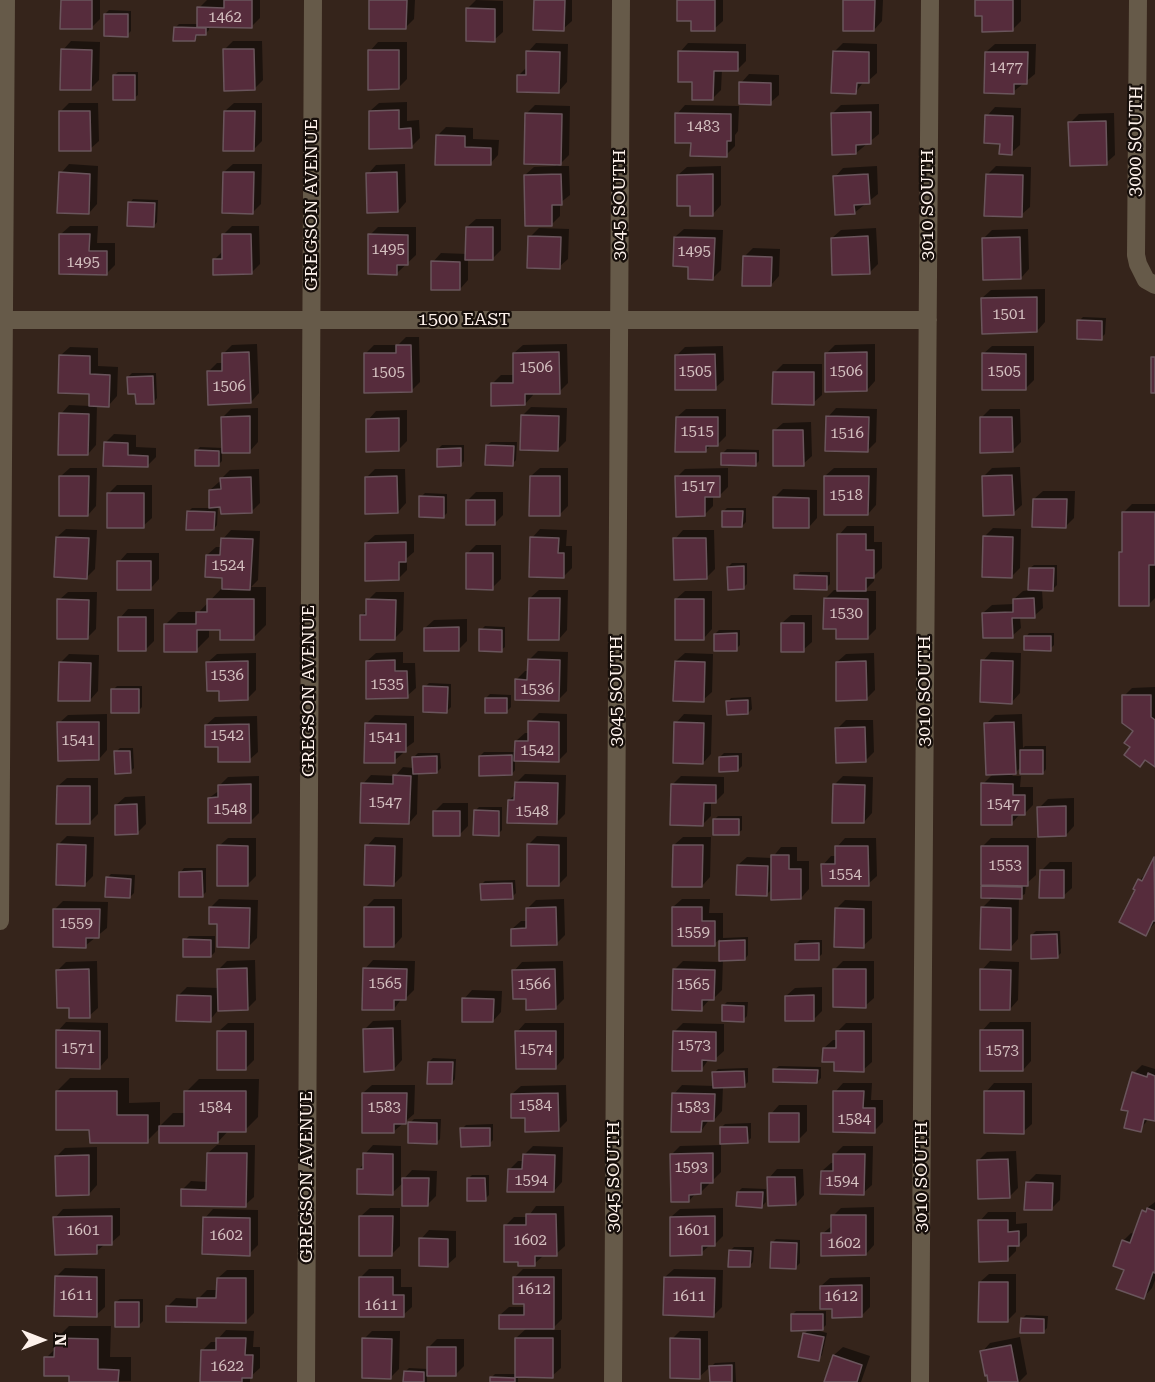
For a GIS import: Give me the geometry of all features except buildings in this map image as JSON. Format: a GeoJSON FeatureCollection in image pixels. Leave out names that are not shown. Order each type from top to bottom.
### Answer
{"type":"FeatureCollection","features":[{"type":"Feature","properties":{"kind":"street"},"geometry":{"type":"LineString","coordinates":[[0,921],[2,320],[6,0]]}},
{"type":"Feature","properties":{"kind":"street","name":"GREGSON AVENUE"},"geometry":{"type":"LineString","coordinates":[[306,1382],[313,0]]}},
{"type":"Feature","properties":{"kind":"street","name":"3045 SOUTH"},"geometry":{"type":"LineString","coordinates":[[613,1382],[621,0]]}},
{"type":"Feature","properties":{"kind":"street","name":"3010 SOUTH"},"geometry":{"type":"LineString","coordinates":[[920,1382],[930,0]]}},
{"type":"Feature","properties":{"kind":"street","name":"3000 SOUTH"},"geometry":{"type":"LineString","coordinates":[[1138,0],[1136,255],[1138,264],[1150,283]]}},
{"type":"Feature","properties":{"kind":"street","name":"1500 EAST"},"geometry":{"type":"LineString","coordinates":[[2,320],[928,320]]}}]}
